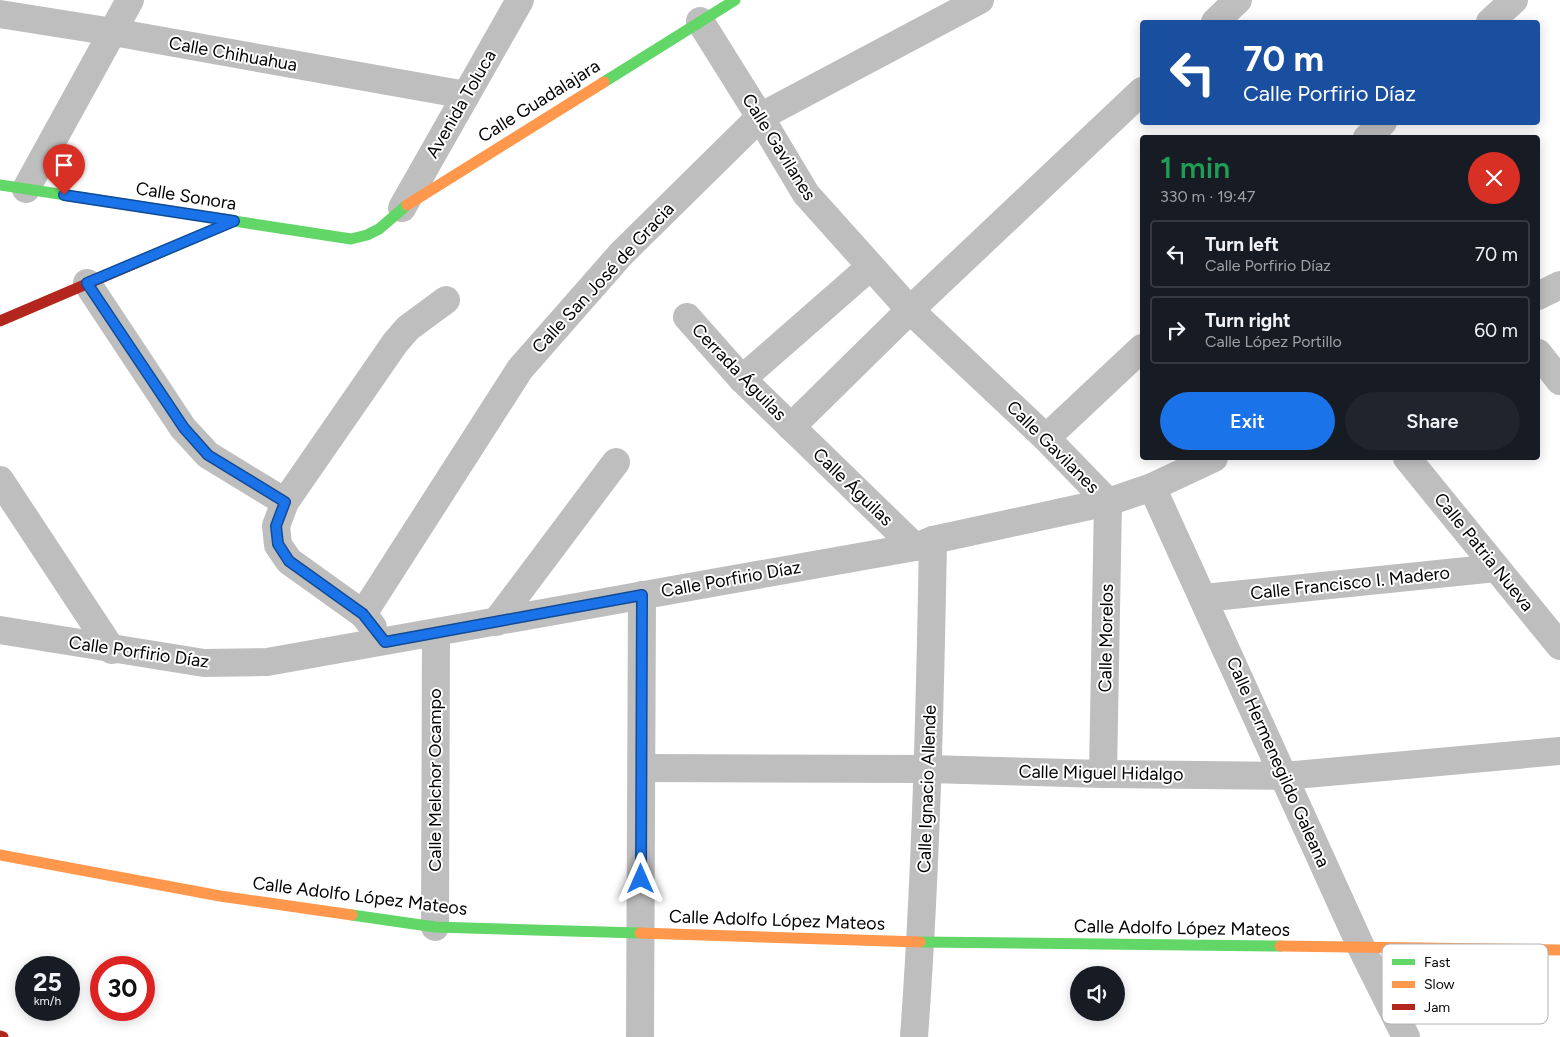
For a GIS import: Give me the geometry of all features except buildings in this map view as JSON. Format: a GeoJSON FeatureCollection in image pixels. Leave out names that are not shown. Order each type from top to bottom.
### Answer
{"type":"FeatureCollection","features":[{"type":"Feature","properties":{"kind":"street"},"geometry":{"type":"LineString","coordinates":[[13,187],[113,32],[130,0]]}},
{"type":"Feature","properties":{"kind":"street","name":"Avenida Toluca"},"geometry":{"type":"LineString","coordinates":[[402,208],[520,0]]}},
{"type":"Feature","properties":{"kind":"street","name":"Calle San José de Gracia"},"geometry":{"type":"LineString","coordinates":[[363,614],[520,369],[621,254],[760,117],[980,0]]}},
{"type":"Feature","properties":{"kind":"street"},"geometry":{"type":"LineString","coordinates":[[1217,20],[1238,0]]}},
{"type":"Feature","properties":{"kind":"street"},"geometry":{"type":"LineString","coordinates":[[1492,20],[1514,0]]}},
{"type":"Feature","properties":{"kind":"street","name":"Calle Guadalajara"},"geometry":{"type":"LineString","coordinates":[[366,237],[382,229],[402,208],[730,1]]}},
{"type":"Feature","properties":{"kind":"street","name":"Calle Chihuahua"},"geometry":{"type":"LineString","coordinates":[[0,14],[113,32],[466,95]]}},
{"type":"Feature","properties":{"kind":"street","name":"Calle Gavilanes"},"geometry":{"type":"LineString","coordinates":[[700,21],[806,194],[910,310],[1046,438],[1108,502]]}},
{"type":"Feature","properties":{"kind":"street"},"geometry":{"type":"LineString","coordinates":[[791,427],[910,310],[1140,93]]}},
{"type":"Feature","properties":{"kind":"street"},"geometry":{"type":"LineString","coordinates":[[1370,135],[1380,125]]}},
{"type":"Feature","properties":{"kind":"street","name":"Calle Sonora"},"geometry":{"type":"LineString","coordinates":[[13,187],[351,239],[366,237]]}},
{"type":"Feature","properties":{"kind":"street"},"geometry":{"type":"LineString","coordinates":[[0,321],[234,221]]}},
{"type":"Feature","properties":{"kind":"street"},"geometry":{"type":"LineString","coordinates":[[742,379],[870,267]]}},
{"type":"Feature","properties":{"kind":"street"},"geometry":{"type":"LineString","coordinates":[[87,283],[190,435],[208,455],[285,502]]}},
{"type":"Feature","properties":{"kind":"street"},"geometry":{"type":"LineString","coordinates":[[1540,295],[1560,285]]}},
{"type":"Feature","properties":{"kind":"street"},"geometry":{"type":"LineString","coordinates":[[385,642],[363,614],[289,561],[278,544],[276,526],[285,502],[394,343],[408,328],[446,300]]}},
{"type":"Feature","properties":{"kind":"street","name":"Cerrada Águilas"},"geometry":{"type":"LineString","coordinates":[[687,317],[742,379],[791,427]]}},
{"type":"Feature","properties":{"kind":"street"},"geometry":{"type":"LineString","coordinates":[[1046,438],[1140,350]]}},
{"type":"Feature","properties":{"kind":"street"},"geometry":{"type":"LineString","coordinates":[[1540,356],[1560,381]]}},
{"type":"Feature","properties":{"kind":"street","name":"Calle Águilas"},"geometry":{"type":"LineString","coordinates":[[791,427],[924,544]]}},
{"type":"Feature","properties":{"kind":"street","name":"Calle Porfirio Díaz"},"geometry":{"type":"LineString","coordinates":[[0,630],[204,664],[268,662],[924,544],[1108,502],[1152,486],[1210,460]]}},
{"type":"Feature","properties":{"kind":"street","name":"Calle Patria Nueva"},"geometry":{"type":"LineString","coordinates":[[1409,460],[1560,646]]}},
{"type":"Feature","properties":{"kind":"street"},"geometry":{"type":"LineString","coordinates":[[496,622],[616,462]]}},
{"type":"Feature","properties":{"kind":"street"},"geometry":{"type":"LineString","coordinates":[[0,480],[112,650]]}},
{"type":"Feature","properties":{"kind":"street","name":"Calle Hermenegildo Galeana"},"geometry":{"type":"LineString","coordinates":[[1152,486],[1362,949],[1382,989]]}},
{"type":"Feature","properties":{"kind":"street","name":"Calle Morelos"},"geometry":{"type":"LineString","coordinates":[[1103,774],[1108,502]]}},
{"type":"Feature","properties":{"kind":"street","name":"Calle Ignacio Allende"},"geometry":{"type":"LineString","coordinates":[[914,1037],[921,942],[928,769],[924,544]]}},
{"type":"Feature","properties":{"kind":"street","name":"Calle Francisco I. Madero"},"geometry":{"type":"LineString","coordinates":[[1204,598],[1496,568]]}},
{"type":"Feature","properties":{"kind":"street"},"geometry":{"type":"LineString","coordinates":[[640,1037],[642,595]]}},
{"type":"Feature","properties":{"kind":"street","name":"Calle Melchor Ocampo"},"geometry":{"type":"LineString","coordinates":[[434,927],[436,633]]}},
{"type":"Feature","properties":{"kind":"street","name":"Calle Miguel Hidalgo"},"geometry":{"type":"LineString","coordinates":[[642,768],[928,769],[1103,774],[1284,776],[1560,751]]}},
{"type":"Feature","properties":{"kind":"street","name":"Calle Adolfo López Mateos"},"geometry":{"type":"LineString","coordinates":[[0,856],[220,896],[434,927],[921,942],[1382,949]]}},
{"type":"Feature","properties":{"kind":"street","name":"Calle Hermenegildo Galeana"},"geometry":{"type":"LineString","coordinates":[[1400,1024],[1406,1037]]}},
{"type":"Feature","properties":{"kind":"traffic: fast"},"geometry":{"type":"LineString","coordinates":[[604,82],[735,0]]}},
{"type":"Feature","properties":{"kind":"traffic: fast"},"geometry":{"type":"LineString","coordinates":[[0,185],[351,239],[367,235],[379,229],[407,205]]}},
{"type":"Feature","properties":{"kind":"traffic: fast"},"geometry":{"type":"LineString","coordinates":[[157,254],[234,221]]}},
{"type":"Feature","properties":{"kind":"traffic: fast"},"geometry":{"type":"LineString","coordinates":[[352,915],[435,927],[640,933]]}},
{"type":"Feature","properties":{"kind":"traffic: fast"},"geometry":{"type":"LineString","coordinates":[[920,942],[1280,946]]}},
{"type":"Feature","properties":{"kind":"traffic: slow"},"geometry":{"type":"LineString","coordinates":[[407,205],[604,82]]}},
{"type":"Feature","properties":{"kind":"traffic: slow"},"geometry":{"type":"LineString","coordinates":[[0,855],[220,896],[352,915]]}},
{"type":"Feature","properties":{"kind":"traffic: slow"},"geometry":{"type":"LineString","coordinates":[[640,933],[920,942]]}},
{"type":"Feature","properties":{"kind":"traffic: slow"},"geometry":{"type":"LineString","coordinates":[[1280,946],[1382,947]]}},
{"type":"Feature","properties":{"kind":"traffic: slow"},"geometry":{"type":"LineString","coordinates":[[1548,950],[1560,950]]}},
{"type":"Feature","properties":{"kind":"traffic: jam"},"geometry":{"type":"LineString","coordinates":[[0,321],[157,254]]}},
{"type":"Feature","properties":{"kind":"route"},"geometry":{"type":"LineString","coordinates":[[64,195],[234,221],[87,283],[184,428],[196,442],[208,455],[285,502],[276,526],[278,544],[289,561],[363,614],[385,642],[642,595],[641,879]]}}]}
